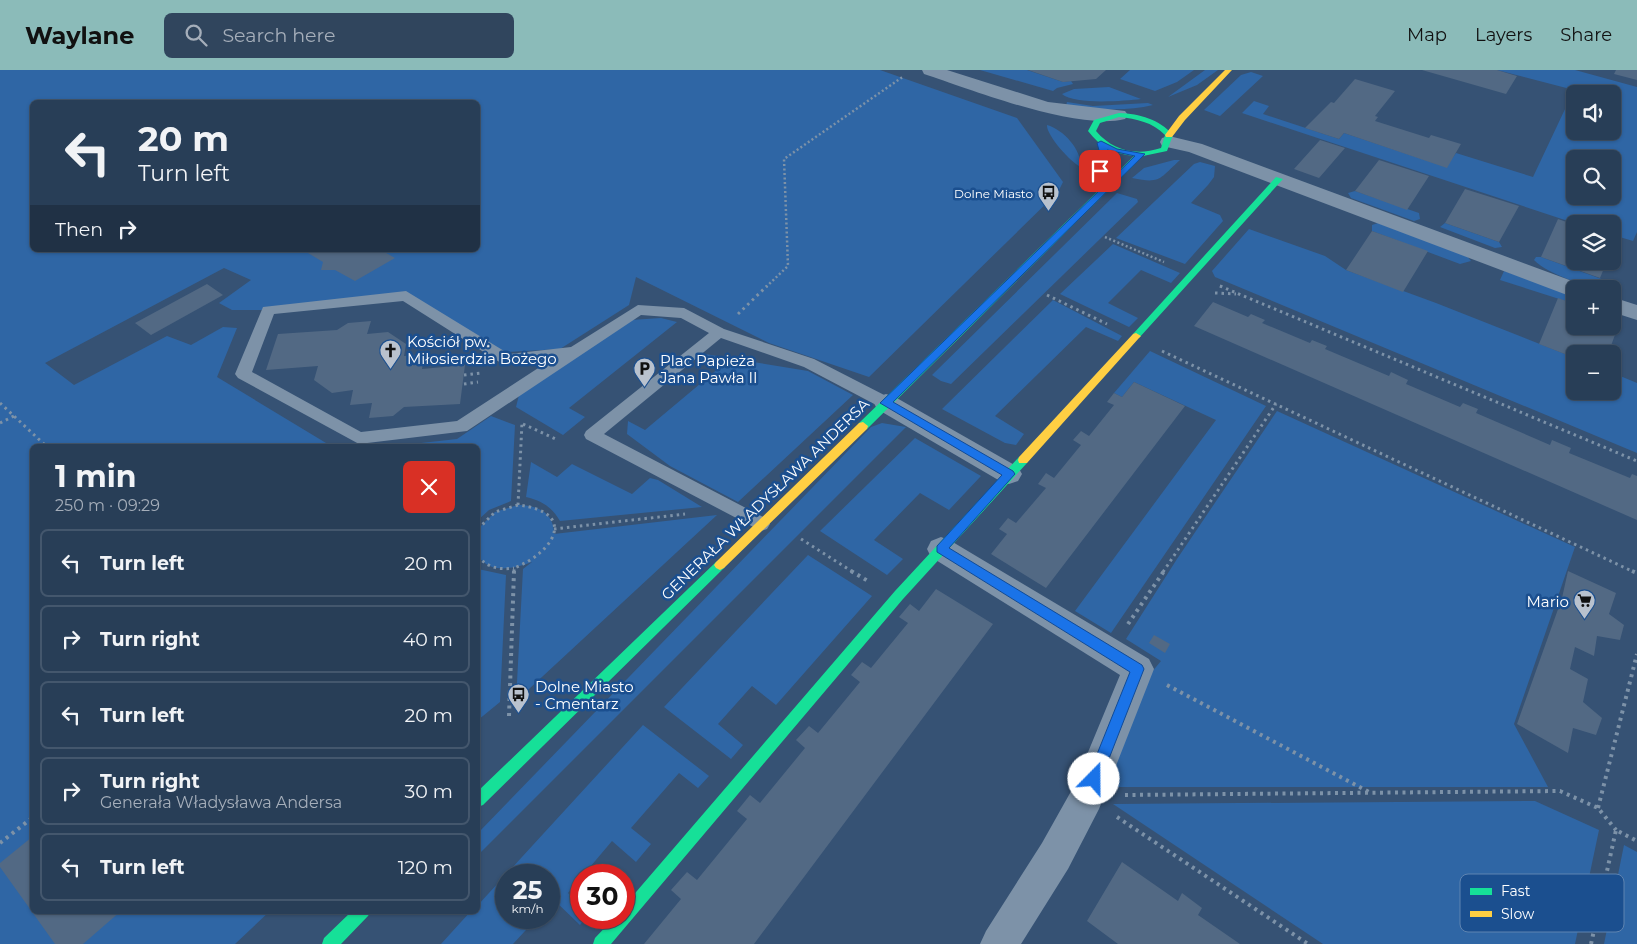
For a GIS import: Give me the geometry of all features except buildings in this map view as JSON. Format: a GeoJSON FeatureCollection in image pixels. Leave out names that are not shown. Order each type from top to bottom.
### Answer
{"type":"FeatureCollection","features":[{"type":"Feature","properties":{"kind":"main road"},"geometry":{"type":"LineString","coordinates":[[1169,138],[1156,122],[1139,117],[1119,115],[1108,117],[1095,123],[1092,132],[1100,145],[1114,151],[1141,154],[1157,152],[1165,148],[1182,118],[1229,70]]}},
{"type":"Feature","properties":{"kind":"main road"},"geometry":{"type":"LineString","coordinates":[[1182,100],[1215,83]]}},
{"type":"Feature","properties":{"kind":"main road"},"geometry":{"type":"LineString","coordinates":[[1139,117],[1159,112]]}},
{"type":"Feature","properties":{"kind":"main road","name":"GENERAŁA WŁADYSŁAWA ANDERSA"},"geometry":{"type":"LineString","coordinates":[[480,798],[1076,220],[1114,178],[1141,154]]}},
{"type":"Feature","properties":{"kind":"main road"},"geometry":{"type":"LineString","coordinates":[[601,944],[896,599],[1279,179]]}},
{"type":"Feature","properties":{"kind":"main road","name":"GENERAŁA WŁADYSŁAWA ANDERSA"},"geometry":{"type":"LineString","coordinates":[[1076,220],[1095,181]]}},
{"type":"Feature","properties":{"kind":"main road"},"geometry":{"type":"LineString","coordinates":[[330,944],[360,914]]}},
{"type":"Feature","properties":{"kind":"street"},"geometry":{"type":"LineString","coordinates":[[930,70],[1064,111],[1092,115],[1119,115]]}},
{"type":"Feature","properties":{"kind":"street"},"geometry":{"type":"LineString","coordinates":[[959,80],[1100,145]]}},
{"type":"Feature","properties":{"kind":"street"},"geometry":{"type":"LineString","coordinates":[[1169,138],[1566,287]]}},
{"type":"Feature","properties":{"kind":"street"},"geometry":{"type":"LineString","coordinates":[[1621,307],[1637,313]]}},
{"type":"Feature","properties":{"kind":"street"},"geometry":{"type":"LineString","coordinates":[[886,403],[1010,474]]}},
{"type":"Feature","properties":{"kind":"street"},"geometry":{"type":"LineString","coordinates":[[941,549],[1138,669],[1087,797],[1055,856],[999,944]]}},
{"type":"Feature","properties":{"kind":"lane"},"geometry":{"type":"LineString","coordinates":[[574,352],[506,359],[406,296],[268,310],[243,374],[359,438],[461,427],[638,310],[684,313],[718,332],[809,363],[886,403]]}},
{"type":"Feature","properties":{"kind":"lane"},"geometry":{"type":"LineString","coordinates":[[718,332],[592,436],[761,524]]}},
{"type":"Feature","properties":{"kind":"path"},"geometry":{"type":"LineString","coordinates":[[733,318],[788,266],[784,159],[904,76]]}},
{"type":"Feature","properties":{"kind":"path"},"geometry":{"type":"LineString","coordinates":[[1105,237],[1637,460]]}},
{"type":"Feature","properties":{"kind":"path"},"geometry":{"type":"LineString","coordinates":[[1213,293],[1246,296]]}},
{"type":"Feature","properties":{"kind":"path"},"geometry":{"type":"LineString","coordinates":[[1047,295],[1134,338],[1637,573]]}},
{"type":"Feature","properties":{"kind":"path"},"geometry":{"type":"LineString","coordinates":[[0,403],[44,444]]}},
{"type":"Feature","properties":{"kind":"path"},"geometry":{"type":"LineString","coordinates":[[1109,652],[1276,404]]}},
{"type":"Feature","properties":{"kind":"path"},"geometry":{"type":"LineString","coordinates":[[491,407],[558,440]]}},
{"type":"Feature","properties":{"kind":"path"},"geometry":{"type":"LineString","coordinates":[[0,423],[14,416]]}},
{"type":"Feature","properties":{"kind":"path"},"geometry":{"type":"LineString","coordinates":[[518,505],[522,423]]}},
{"type":"Feature","properties":{"kind":"path"},"geometry":{"type":"LineString","coordinates":[[480,527],[495,512],[518,505],[541,510],[552,519],[554,529],[551,544],[545,552],[531,562],[514,568],[495,568],[480,559]]}},
{"type":"Feature","properties":{"kind":"path"},"geometry":{"type":"LineString","coordinates":[[554,529],[731,509]]}},
{"type":"Feature","properties":{"kind":"path"},"geometry":{"type":"LineString","coordinates":[[801,539],[896,599]]}},
{"type":"Feature","properties":{"kind":"path"},"geometry":{"type":"LineString","coordinates":[[509,716],[514,568]]}},
{"type":"Feature","properties":{"kind":"path"},"geometry":{"type":"LineString","coordinates":[[1598,808],[1637,654]]}},
{"type":"Feature","properties":{"kind":"path"},"geometry":{"type":"LineString","coordinates":[[1138,669],[1370,792]]}},
{"type":"Feature","properties":{"kind":"path"},"geometry":{"type":"LineString","coordinates":[[1087,797],[1160,793],[1560,791],[1598,808],[1616,830],[1637,841]]}},
{"type":"Feature","properties":{"kind":"path"},"geometry":{"type":"LineString","coordinates":[[1087,797],[1308,944]]}},
{"type":"Feature","properties":{"kind":"path"},"geometry":{"type":"LineString","coordinates":[[0,844],[30,820]]}},
{"type":"Feature","properties":{"kind":"path"},"geometry":{"type":"LineString","coordinates":[[1606,874],[1616,830]]}},
{"type":"Feature","properties":{"kind":"shaded area"},"geometry":{"type":"Polygon","coordinates":[[[0,70],[880,70],[1017,118],[1063,182],[1058,192],[869,377],[769,343],[636,277],[629,305],[560,349],[506,352],[486,346],[406,296],[268,310],[232,310],[219,303],[251,280],[224,268],[45,363],[74,385],[167,336],[191,345],[223,327],[237,328],[217,377],[328,444],[30,444],[30,914],[267,914],[235,944],[0,944],[0,70]]]}},
{"type":"Feature","properties":{"kind":"shaded area"},"geometry":{"type":"Polygon","coordinates":[[[980,70],[1027,70],[1063,82],[1071,81],[1073,84],[1057,88],[1053,91],[980,70]]]}},
{"type":"Feature","properties":{"kind":"shaded area"},"geometry":{"type":"Polygon","coordinates":[[[1130,70],[1194,70],[1177,82],[1155,91],[1120,79],[1130,70]]]}},
{"type":"Feature","properties":{"kind":"shaded area"},"geometry":{"type":"Polygon","coordinates":[[[1205,70],[1218,70],[1197,85],[1168,97],[1205,70]]]}},
{"type":"Feature","properties":{"kind":"shaded area"},"geometry":{"type":"Polygon","coordinates":[[[1497,70],[1575,70],[1637,87],[1637,232],[1633,241],[1621,237],[1621,215],[1566,215],[1566,220],[1242,113],[1254,101],[1269,106],[1263,114],[1339,139],[1344,133],[1446,167],[1456,153],[1533,177],[1566,107],[1566,140],[1621,140],[1621,85],[1566,85],[1566,88],[1497,70]]]}},
{"type":"Feature","properties":{"kind":"shaded area"},"geometry":{"type":"Polygon","coordinates":[[[1251,72],[1263,76],[1220,116],[1204,110],[1241,75],[1251,72]]]}},
{"type":"Feature","properties":{"kind":"shaded area"},"geometry":{"type":"Polygon","coordinates":[[[1109,87],[1141,99],[1088,101],[1077,100],[1062,94],[1074,89],[1109,87]]]}},
{"type":"Feature","properties":{"kind":"shaded area"},"geometry":{"type":"Polygon","coordinates":[[[1067,102],[1093,106],[1148,103],[1153,105],[1132,109],[1110,109],[1066,106],[1067,102]]]}},
{"type":"Feature","properties":{"kind":"shaded area"},"geometry":{"type":"Polygon","coordinates":[[[1047,125],[1059,131],[1075,147],[1081,167],[1071,160],[1060,148],[1050,135],[1047,125]]]}},
{"type":"Feature","properties":{"kind":"shaded area"},"geometry":{"type":"Polygon","coordinates":[[[1180,160],[1159,178],[1149,180],[1132,178],[1144,168],[1180,160]]]}},
{"type":"Feature","properties":{"kind":"shaded area"},"geometry":{"type":"Polygon","coordinates":[[[1200,162],[1215,166],[1214,177],[1191,203],[1220,215],[1223,221],[1185,264],[1116,238],[1194,164],[1200,162]]]}},
{"type":"Feature","properties":{"kind":"shaded area"},"geometry":{"type":"Polygon","coordinates":[[[1355,191],[1419,213],[1420,219],[1414,221],[1351,198],[1348,193],[1355,191]]]}},
{"type":"Feature","properties":{"kind":"shaded area"},"geometry":{"type":"Polygon","coordinates":[[[1117,193],[1137,199],[1138,202],[951,384],[941,381],[932,375],[1117,193]]]}},
{"type":"Feature","properties":{"kind":"shaded area"},"geometry":{"type":"Polygon","coordinates":[[[1378,223],[1467,256],[1471,261],[1460,264],[1372,231],[1372,225],[1378,223]]]}},
{"type":"Feature","properties":{"kind":"shaded area"},"geometry":{"type":"Polygon","coordinates":[[[1445,223],[1499,242],[1502,247],[1495,248],[1440,227],[1445,223]]]}},
{"type":"Feature","properties":{"kind":"shaded area"},"geometry":{"type":"Polygon","coordinates":[[[1249,229],[1325,256],[1346,270],[1566,354],[1566,400],[1621,400],[1621,376],[1637,383],[1637,453],[1215,277],[1212,271],[1249,229]]]}},
{"type":"Feature","properties":{"kind":"shaded area"},"geometry":{"type":"Polygon","coordinates":[[[1113,244],[1180,273],[1171,283],[1141,270],[1108,303],[1138,318],[1129,327],[1060,294],[1113,244]]]}},
{"type":"Feature","properties":{"kind":"shaded area"},"geometry":{"type":"Polygon","coordinates":[[[1536,257],[1541,257],[1566,266],[1566,270],[1577,270],[1604,280],[1571,280],[1549,271],[1534,260],[1536,257]]]}},
{"type":"Feature","properties":{"kind":"shaded area"},"geometry":{"type":"Polygon","coordinates":[[[1504,271],[1566,292],[1566,301],[1500,280],[1504,271]]]}},
{"type":"Feature","properties":{"kind":"shaded area"},"geometry":{"type":"Polygon","coordinates":[[[1053,300],[1122,336],[1118,341],[1086,327],[995,416],[1024,434],[1016,445],[1005,443],[942,409],[1053,300]]]}},
{"type":"Feature","properties":{"kind":"shaded area"},"geometry":{"type":"Polygon","coordinates":[[[661,318],[677,322],[569,408],[585,417],[563,435],[516,407],[521,387],[631,320],[661,318]]]}},
{"type":"Feature","properties":{"kind":"shaded area"},"geometry":{"type":"Polygon","coordinates":[[[1150,351],[1266,406],[1111,633],[1075,611],[1216,420],[1134,382],[1122,397],[1114,393],[1150,351]]]}},
{"type":"Feature","properties":{"kind":"shaded area"},"geometry":{"type":"Polygon","coordinates":[[[705,354],[808,371],[853,395],[738,502],[670,466],[627,434],[628,421],[645,430],[719,368],[699,359],[705,354]]]}},
{"type":"Feature","properties":{"kind":"shaded area"},"geometry":{"type":"Polygon","coordinates":[[[1277,411],[1575,547],[1514,724],[1548,787],[1101,787],[1151,673],[1161,661],[1126,639],[1177,559],[1277,411]]]}},
{"type":"Feature","properties":{"kind":"shaded area"},"geometry":{"type":"Polygon","coordinates":[[[491,416],[515,425],[511,501],[489,510],[480,518],[480,444],[412,444],[457,439],[491,416]]]}},
{"type":"Feature","properties":{"kind":"shaded area"},"geometry":{"type":"Polygon","coordinates":[[[882,423],[906,427],[480,853],[480,831],[871,427],[882,423]]]}},
{"type":"Feature","properties":{"kind":"shaded area"},"geometry":{"type":"Polygon","coordinates":[[[915,438],[981,476],[949,510],[920,493],[874,540],[903,559],[887,575],[820,531],[915,438]]]}},
{"type":"Feature","properties":{"kind":"shaded area"},"geometry":{"type":"Polygon","coordinates":[[[531,462],[557,477],[572,464],[632,494],[650,478],[658,480],[702,507],[560,521],[546,505],[526,497],[531,462]]]}},
{"type":"Feature","properties":{"kind":"shaded area"},"geometry":{"type":"Polygon","coordinates":[[[518,505],[538,509],[548,516],[554,534],[717,515],[516,701],[523,569],[532,562],[511,568],[496,568],[483,562],[480,558],[480,527],[495,512],[518,505]]]}},
{"type":"Feature","properties":{"kind":"shaded area"},"geometry":{"type":"Polygon","coordinates":[[[808,555],[872,596],[776,705],[752,686],[718,724],[743,745],[731,759],[664,707],[808,555]]]}},
{"type":"Feature","properties":{"kind":"shaded area"},"geometry":{"type":"Polygon","coordinates":[[[480,569],[506,575],[500,702],[480,718],[480,569]]]}},
{"type":"Feature","properties":{"kind":"shaded area"},"geometry":{"type":"Polygon","coordinates":[[[643,725],[709,776],[698,788],[679,773],[631,828],[651,844],[636,862],[612,841],[593,864],[570,864],[570,891],[568,893],[570,895],[570,915],[560,906],[560,864],[516,864],[643,725]]]}},
{"type":"Feature","properties":{"kind":"shaded area"},"geometry":{"type":"Polygon","coordinates":[[[1535,801],[1599,830],[1590,874],[1460,874],[1460,932],[1578,932],[1575,944],[1323,944],[1113,804],[1535,801]]]}},
{"type":"Feature","properties":{"kind":"shaded area"},"geometry":{"type":"Polygon","coordinates":[[[1624,845],[1637,852],[1637,944],[1604,944],[1606,932],[1624,932],[1624,874],[1618,874],[1624,845]]]}},
{"type":"Feature","properties":{"kind":"shaded area"},"geometry":{"type":"Polygon","coordinates":[[[495,886],[495,929],[527,929],[513,944],[441,944],[468,914],[480,914],[480,903],[495,886]]]}},
{"type":"Feature","properties":{"kind":"traffic: fast"},"geometry":{"type":"LineString","coordinates":[[1119,115],[1133,116],[1153,122],[1159,126],[1169,135],[1164,149],[1144,154],[1134,154],[1115,150],[1106,145],[1092,131],[1097,122],[1119,115]]}},
{"type":"Feature","properties":{"kind":"traffic: fast"},"geometry":{"type":"LineString","coordinates":[[863,426],[1141,154]]}},
{"type":"Feature","properties":{"kind":"traffic: fast"},"geometry":{"type":"LineString","coordinates":[[1136,336],[1279,179]]}},
{"type":"Feature","properties":{"kind":"traffic: fast"},"geometry":{"type":"LineString","coordinates":[[601,944],[899,595],[1023,460]]}},
{"type":"Feature","properties":{"kind":"traffic: fast"},"geometry":{"type":"LineString","coordinates":[[480,798],[720,565]]}},
{"type":"Feature","properties":{"kind":"traffic: fast"},"geometry":{"type":"LineString","coordinates":[[330,944],[360,914]]}},
{"type":"Feature","properties":{"kind":"traffic: slow"},"geometry":{"type":"LineString","coordinates":[[1169,135],[1182,118],[1229,70]]}},
{"type":"Feature","properties":{"kind":"traffic: slow"},"geometry":{"type":"LineString","coordinates":[[1023,460],[1136,336]]}},
{"type":"Feature","properties":{"kind":"traffic: slow"},"geometry":{"type":"LineString","coordinates":[[720,565],[863,426]]}},
{"type":"Feature","properties":{"kind":"place","name":"Dolne Miasto"},"geometry":{"type":"Point","coordinates":[1049,212]}},
{"type":"Feature","properties":{"kind":"place","name":"Kościół pw. Miłosierdzia Bożego"},"geometry":{"type":"Point","coordinates":[391,369]}},
{"type":"Feature","properties":{"kind":"place","name":"Plac Papieża Jana Pawła II"},"geometry":{"type":"Point","coordinates":[644,388]}},
{"type":"Feature","properties":{"kind":"place","name":"Mario"},"geometry":{"type":"Point","coordinates":[1585,620]}},
{"type":"Feature","properties":{"kind":"place","name":"Dolne Miasto - Cmentarz"},"geometry":{"type":"Point","coordinates":[519,714]}},
{"type":"Feature","properties":{"kind":"route"},"geometry":{"type":"LineString","coordinates":[[1094,779],[1138,669],[941,549],[1010,474],[886,403],[1076,220],[1114,178],[1141,154],[1114,151],[1101,143],[1104,154],[1100,171]]}}]}
